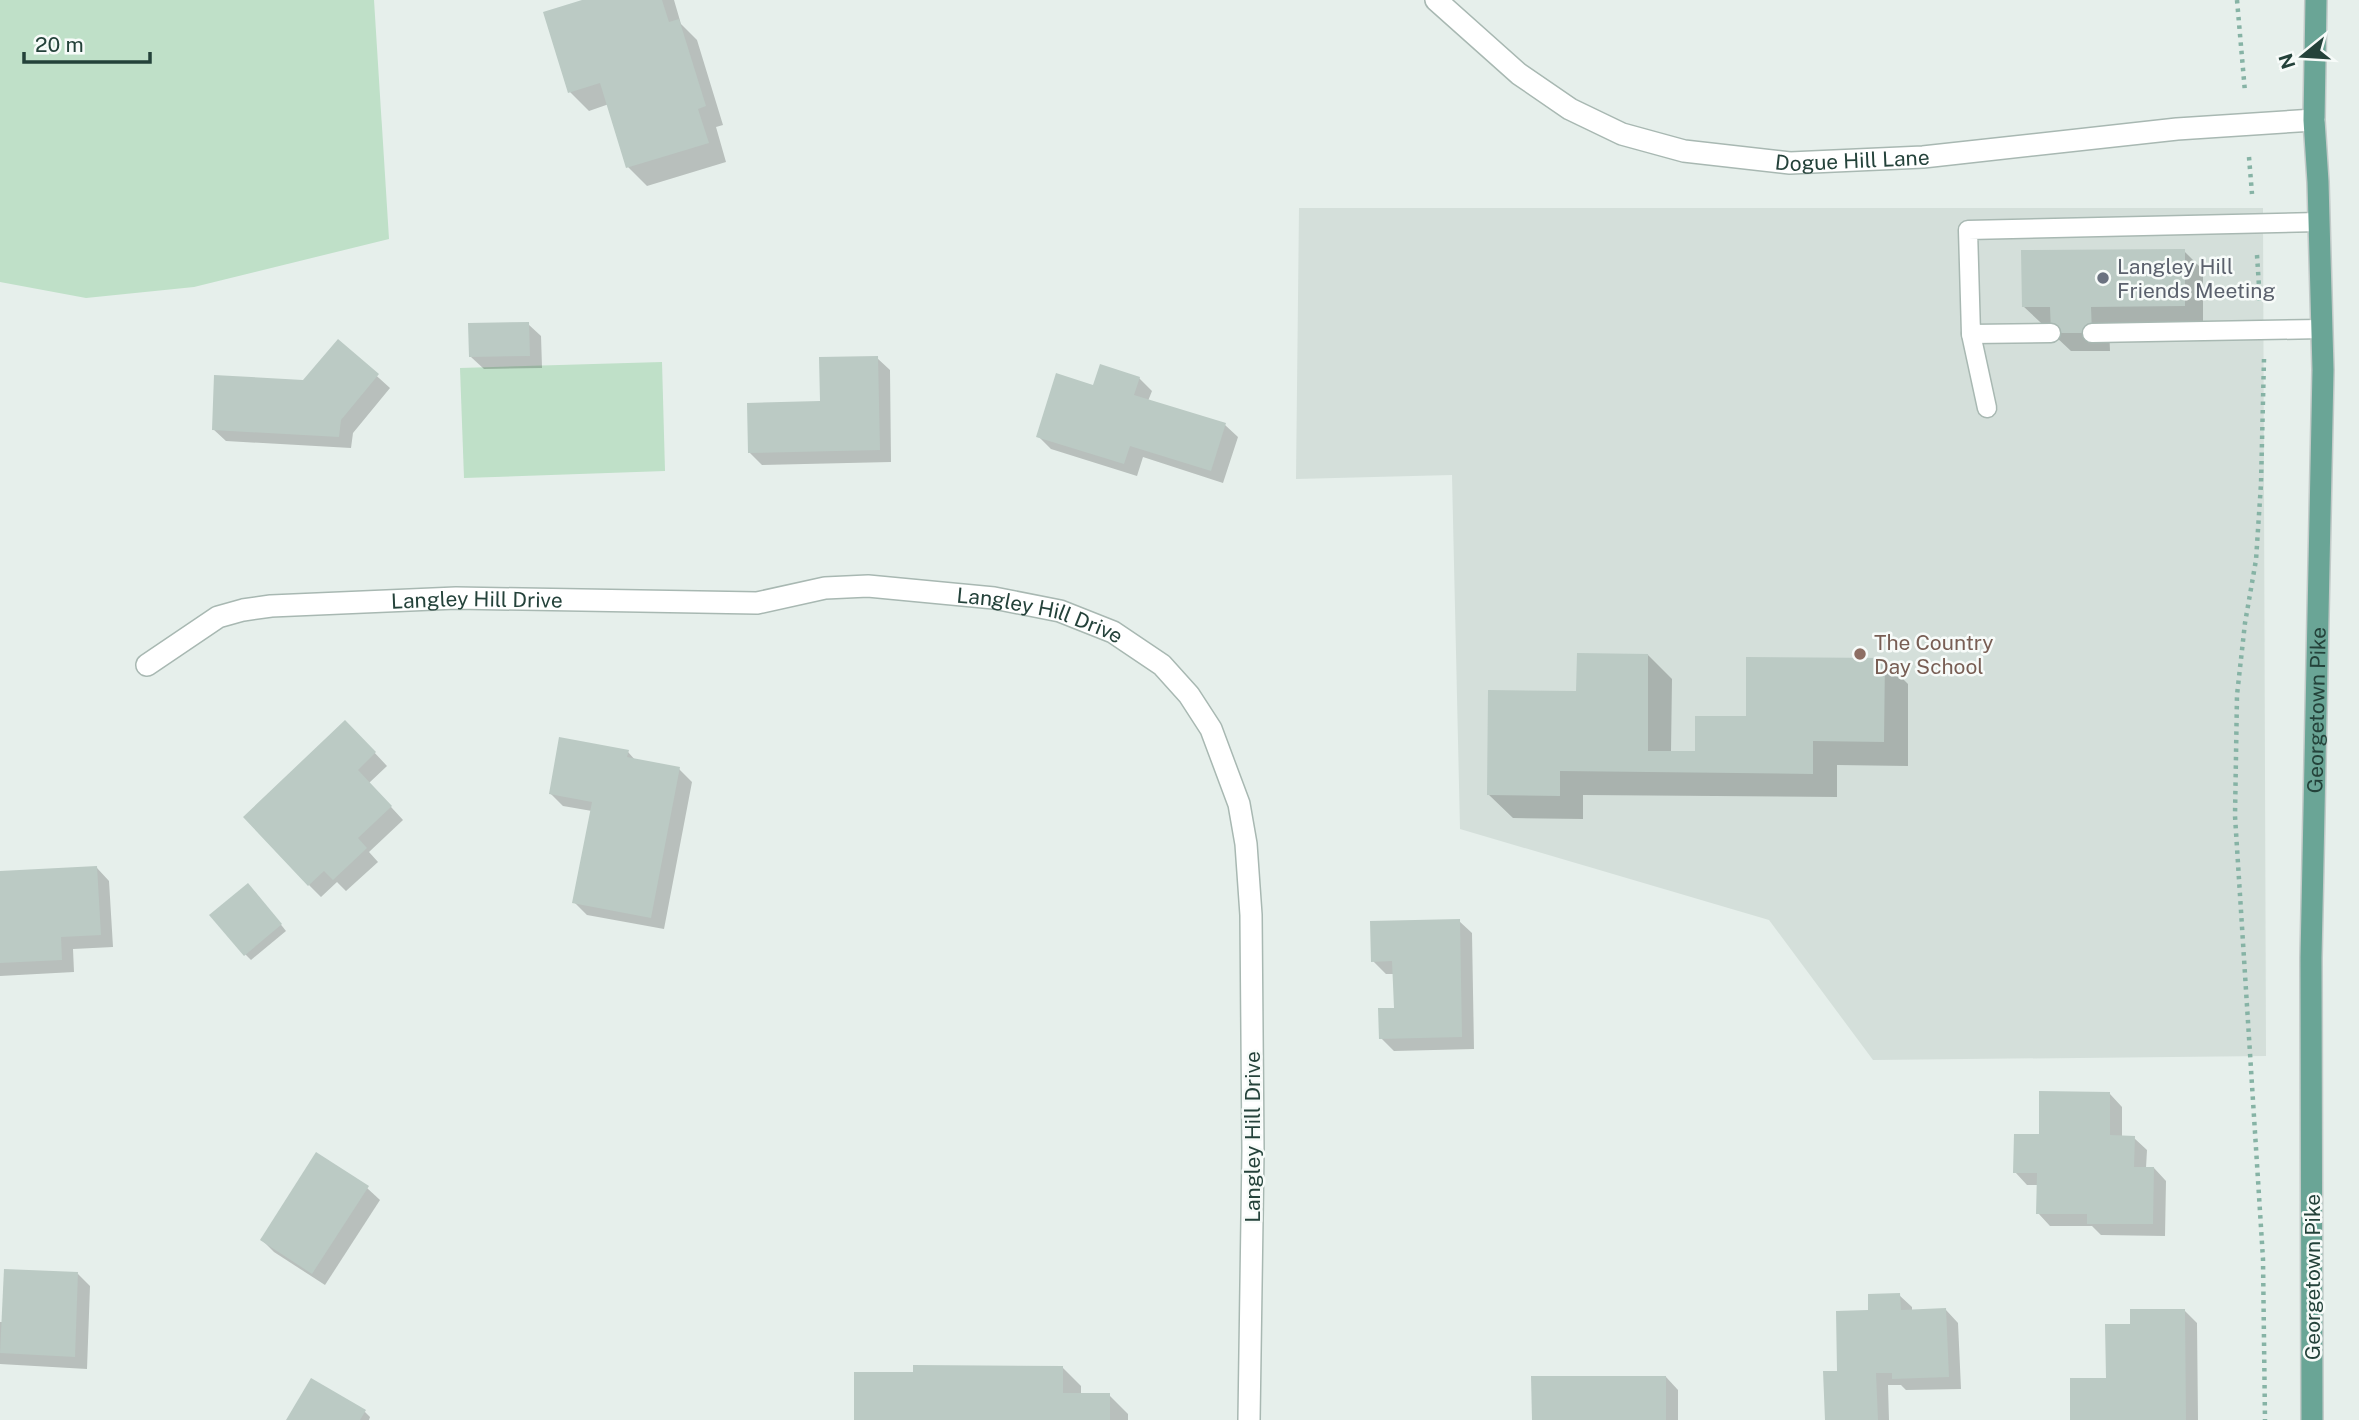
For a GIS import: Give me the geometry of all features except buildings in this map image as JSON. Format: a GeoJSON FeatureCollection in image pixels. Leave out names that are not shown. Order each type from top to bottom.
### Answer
{"type":"FeatureCollection","features":[{"type":"Feature","properties":{"kind":"main road","name":"Georgetown Pike"},"geometry":{"type":"LineString","coordinates":[[2312,1420],[2311,958],[2323,370],[2314,120],[2316,0]]}},
{"type":"Feature","properties":{"kind":"street","name":"Dogue Hill Lane"},"geometry":{"type":"LineString","coordinates":[[1436,0],[1519,74],[1570,109],[1622,134],[1684,151],[1790,163],[1910,157],[2177,129],[2314,120]]}},
{"type":"Feature","properties":{"kind":"street","name":"Langley Hill Drive"},"geometry":{"type":"LineString","coordinates":[[147,665],[218,617],[271,606],[456,598],[757,603],[825,588],[868,586],[994,598],[1060,611],[1123,638],[1162,665],[1196,706],[1211,729],[1239,804],[1247,868],[1251,943],[1253,1151],[1249,1420]]}},
{"type":"Feature","properties":{"kind":"lane"},"geometry":{"type":"LineString","coordinates":[[1987,408],[1971,334],[1968,230],[2319,222]]}},
{"type":"Feature","properties":{"kind":"lane"},"geometry":{"type":"LineString","coordinates":[[2092,333],[2322,329]]}},
{"type":"Feature","properties":{"kind":"lane"},"geometry":{"type":"LineString","coordinates":[[1971,334],[2051,333]]}},
{"type":"Feature","properties":{"kind":"path"},"geometry":{"type":"LineString","coordinates":[[2237,0],[2264,368],[2256,560],[2245,623],[2237,695],[2235,816],[2263,1259],[2265,1420]]}},
{"type":"Feature","properties":{"kind":"shaded area","name":"The Country Day School"},"geometry":{"type":"Polygon","coordinates":[[[1299,208],[2263,208],[2266,1056],[1873,1060],[1769,920],[1460,829],[1452,475],[1296,479],[1299,208]]]}},
{"type":"Feature","properties":{"kind":"green space"},"geometry":{"type":"Polygon","coordinates":[[[0,0],[374,0],[389,239],[194,287],[86,298],[0,282],[0,0]]]}},
{"type":"Feature","properties":{"kind":"green space"},"geometry":{"type":"Polygon","coordinates":[[[662,362],[665,471],[464,478],[460,368],[662,362]]]}},
{"type":"Feature","properties":{"kind":"place","name":"Langley Hill Friends Meeting"},"geometry":{"type":"Point","coordinates":[2103,278]}},
{"type":"Feature","properties":{"kind":"place","name":"The Country Day School"},"geometry":{"type":"Point","coordinates":[1860,654]}}]}
